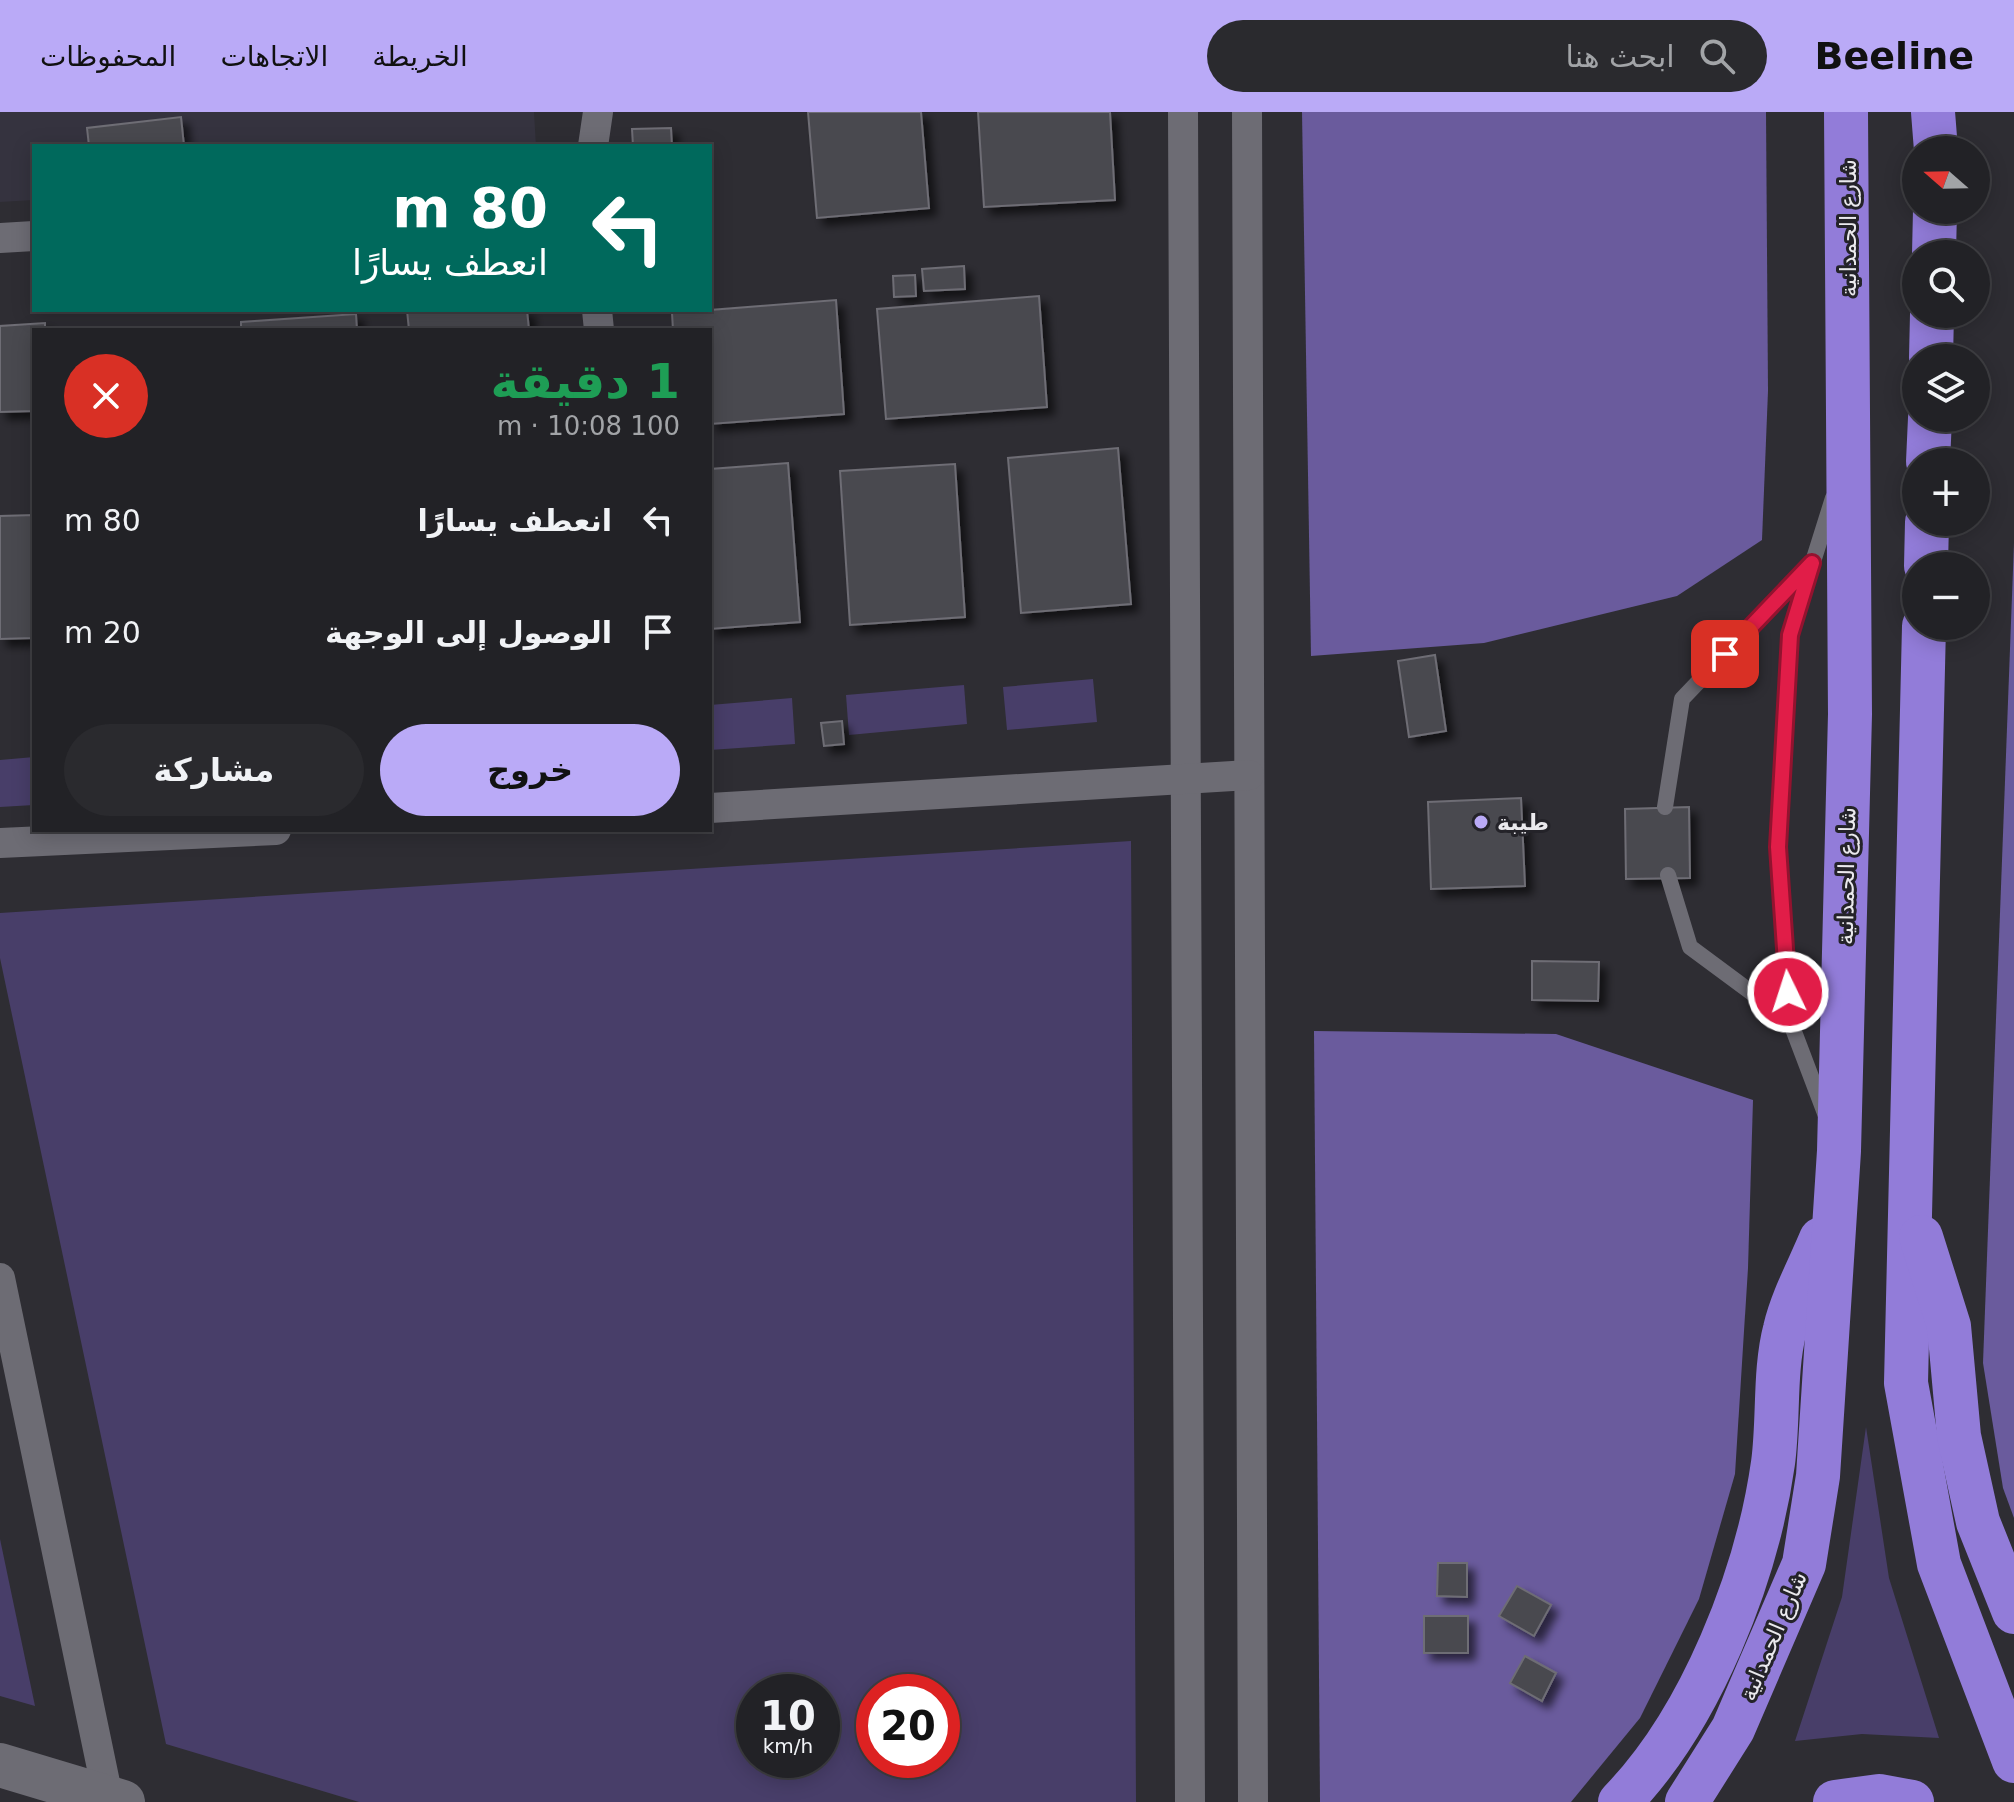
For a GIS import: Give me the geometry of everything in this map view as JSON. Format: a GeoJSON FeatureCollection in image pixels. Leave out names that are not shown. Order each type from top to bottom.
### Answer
{"type":"FeatureCollection","features":[{"type":"Feature","properties":{"kind":"highway","name":"شارع الحمدانية"},"geometry":{"type":"LineString","coordinates":[[1687,1802],[1733,1729],[1804,1564],[1818,1476],[1839,1151],[1850,729],[1846,112]]}},
{"type":"Feature","properties":{"kind":"highway"},"geometry":{"type":"LineString","coordinates":[[1933,112],[1935,136]]}},
{"type":"Feature","properties":{"kind":"highway"},"geometry":{"type":"LineString","coordinates":[[1924,640],[1906,1383],[1936,1549],[2014,1761]]}},
{"type":"Feature","properties":{"kind":"highway"},"geometry":{"type":"LineString","coordinates":[[1910,1201],[1949,1326],[1959,1436],[1978,1522],[2014,1612]]}},
{"type":"Feature","properties":{"kind":"highway"},"geometry":{"type":"LineString","coordinates":[[1620,1802],[1691,1705],[1730,1622],[1752,1563],[1773,1462],[1784,1329],[1836,1203]]}},
{"type":"Feature","properties":{"kind":"highway"},"geometry":{"type":"LineString","coordinates":[[1835,1802],[1879,1796],[1912,1802]]}},
{"type":"Feature","properties":{"kind":"main road"},"geometry":{"type":"LineString","coordinates":[[0,1765],[116,1800]]}},
{"type":"Feature","properties":{"kind":"street"},"geometry":{"type":"LineString","coordinates":[[593,144],[598,112]]}},
{"type":"Feature","properties":{"kind":"street"},"geometry":{"type":"LineString","coordinates":[[1183,112],[1190,1802]]}},
{"type":"Feature","properties":{"kind":"street"},"geometry":{"type":"LineString","coordinates":[[1247,112],[1253,1802]]}},
{"type":"Feature","properties":{"kind":"street"},"geometry":{"type":"LineString","coordinates":[[0,238],[32,236]]}},
{"type":"Feature","properties":{"kind":"street"},"geometry":{"type":"LineString","coordinates":[[712,808],[1249,775]]}},
{"type":"Feature","properties":{"kind":"street"},"geometry":{"type":"LineString","coordinates":[[0,843],[234,832]]}},
{"type":"Feature","properties":{"kind":"street"},"geometry":{"type":"LineString","coordinates":[[0,1278],[116,1800]]}},
{"type":"Feature","properties":{"kind":"lane"},"geometry":{"type":"LineString","coordinates":[[1839,1151],[1790,1021],[1778,847],[1790,635],[1849,450]]}},
{"type":"Feature","properties":{"kind":"lane"},"geometry":{"type":"LineString","coordinates":[[1665,807],[1682,699],[1812,563]]}},
{"type":"Feature","properties":{"kind":"lane"},"geometry":{"type":"LineString","coordinates":[[1668,875],[1690,947],[1790,1021]]}},
{"type":"Feature","properties":{"kind":"shaded area"},"geometry":{"type":"Polygon","coordinates":[[[0,112],[534,112],[536,144],[32,144],[32,200],[0,202],[0,112]]]}},
{"type":"Feature","properties":{"kind":"shaded area"},"geometry":{"type":"Polygon","coordinates":[[[1302,112],[1766,112],[1768,391],[1762,540],[1677,596],[1484,643],[1311,656],[1302,112]]]}},
{"type":"Feature","properties":{"kind":"shaded area"},"geometry":{"type":"Polygon","coordinates":[[[2014,543],[2014,1518],[2003,1488],[1983,1363],[2014,543]]]}},
{"type":"Feature","properties":{"kind":"shaded area"},"geometry":{"type":"Polygon","coordinates":[[[1093,679],[1097,722],[1007,730],[1003,687],[1093,679]]]}},
{"type":"Feature","properties":{"kind":"shaded area"},"geometry":{"type":"Polygon","coordinates":[[[964,685],[967,724],[849,735],[846,695],[964,685]]]}},
{"type":"Feature","properties":{"kind":"shaded area"},"geometry":{"type":"Polygon","coordinates":[[[792,698],[795,744],[712,750],[712,705],[792,698]]]}},
{"type":"Feature","properties":{"kind":"shaded area"},"geometry":{"type":"Polygon","coordinates":[[[32,757],[32,805],[0,807],[0,760],[32,757]]]}},
{"type":"Feature","properties":{"kind":"shaded area"},"geometry":{"type":"Polygon","coordinates":[[[1131,841],[1136,1802],[359,1802],[166,1744],[0,958],[0,913],[1131,841]]]}},
{"type":"Feature","properties":{"kind":"shaded area"},"geometry":{"type":"Polygon","coordinates":[[[1314,1031],[1556,1034],[1753,1100],[1748,1268],[1735,1474],[1699,1599],[1640,1718],[1571,1802],[1320,1802],[1314,1031]]]}},
{"type":"Feature","properties":{"kind":"shaded area"},"geometry":{"type":"Polygon","coordinates":[[[1866,1427],[1889,1578],[1939,1738],[1862,1734],[1795,1741],[1842,1597],[1866,1427]]]}},
{"type":"Feature","properties":{"kind":"shaded area"},"geometry":{"type":"Polygon","coordinates":[[[0,1539],[35,1706],[0,1696],[0,1539]]]}},
{"type":"Feature","properties":{"kind":"building"},"geometry":{"type":"Polygon","coordinates":[[[808,112],[921,112],[929,208],[817,218],[808,112]]]}},
{"type":"Feature","properties":{"kind":"building"},"geometry":{"type":"Polygon","coordinates":[[[978,112],[1110,112],[1115,200],[984,207],[978,112]]]}},
{"type":"Feature","properties":{"kind":"building"},"geometry":{"type":"Polygon","coordinates":[[[181,117],[184,144],[89,144],[87,128],[181,117]]]}},
{"type":"Feature","properties":{"kind":"building"},"geometry":{"type":"Polygon","coordinates":[[[671,128],[672,144],[633,144],[632,129],[671,128]]]}},
{"type":"Feature","properties":{"kind":"building"},"geometry":{"type":"Polygon","coordinates":[[[964,266],[965,289],[924,291],[922,269],[964,266]]]}},
{"type":"Feature","properties":{"kind":"building"},"geometry":{"type":"Polygon","coordinates":[[[915,275],[916,296],[894,297],[893,276],[915,275]]]}},
{"type":"Feature","properties":{"kind":"building"},"geometry":{"type":"Polygon","coordinates":[[[1039,296],[1047,407],[886,419],[877,309],[1039,296]]]}},
{"type":"Feature","properties":{"kind":"building"},"geometry":{"type":"Polygon","coordinates":[[[836,300],[844,414],[712,424],[712,328],[673,328],[672,313],[836,300]]]}},
{"type":"Feature","properties":{"kind":"building"},"geometry":{"type":"Polygon","coordinates":[[[407,312],[527,312],[529,328],[409,328],[407,312]]]}},
{"type":"Feature","properties":{"kind":"building"},"geometry":{"type":"Polygon","coordinates":[[[356,314],[357,328],[241,328],[241,322],[356,314]]]}},
{"type":"Feature","properties":{"kind":"building"},"geometry":{"type":"Polygon","coordinates":[[[45,323],[45,328],[32,328],[32,411],[0,412],[0,326],[45,323]]]}},
{"type":"Feature","properties":{"kind":"building"},"geometry":{"type":"Polygon","coordinates":[[[1118,448],[1131,604],[1021,613],[1008,458],[1118,448]]]}},
{"type":"Feature","properties":{"kind":"building"},"geometry":{"type":"Polygon","coordinates":[[[788,463],[800,622],[712,629],[712,469],[788,463]]]}},
{"type":"Feature","properties":{"kind":"building"},"geometry":{"type":"Polygon","coordinates":[[[955,464],[965,617],[850,625],[840,471],[955,464]]]}},
{"type":"Feature","properties":{"kind":"building"},"geometry":{"type":"Polygon","coordinates":[[[32,515],[32,638],[0,639],[0,516],[32,515]]]}},
{"type":"Feature","properties":{"kind":"building"},"geometry":{"type":"Polygon","coordinates":[[[1435,655],[1446,731],[1409,737],[1398,661],[1435,655]]]}},
{"type":"Feature","properties":{"kind":"building"},"geometry":{"type":"Polygon","coordinates":[[[842,721],[844,744],[824,746],[821,723],[842,721]]]}},
{"type":"Feature","properties":{"kind":"building"},"geometry":{"type":"Polygon","coordinates":[[[1521,798],[1525,886],[1431,889],[1428,802],[1521,798]]]}},
{"type":"Feature","properties":{"kind":"building"},"geometry":{"type":"Polygon","coordinates":[[[1689,807],[1690,878],[1626,879],[1625,809],[1689,807]]]}},
{"type":"Feature","properties":{"kind":"building"},"geometry":{"type":"Polygon","coordinates":[[[1532,961],[1599,962],[1598,1001],[1532,1000],[1532,961]]]}},
{"type":"Feature","properties":{"kind":"building"},"geometry":{"type":"Polygon","coordinates":[[[1438,1563],[1467,1563],[1467,1597],[1437,1596],[1438,1563]]]}},
{"type":"Feature","properties":{"kind":"building"},"geometry":{"type":"Polygon","coordinates":[[[1517,1586],[1551,1605],[1534,1636],[1499,1616],[1517,1586]]]}},
{"type":"Feature","properties":{"kind":"building"},"geometry":{"type":"Polygon","coordinates":[[[1424,1616],[1468,1616],[1468,1653],[1424,1653],[1424,1616]]]}},
{"type":"Feature","properties":{"kind":"building"},"geometry":{"type":"Polygon","coordinates":[[[1525,1656],[1556,1673],[1542,1701],[1510,1683],[1525,1656]]]}},
{"type":"Feature","properties":{"kind":"place","name":"طيبة"},"geometry":{"type":"Point","coordinates":[1481,822]}},
{"type":"Feature","properties":{"kind":"route"},"geometry":{"type":"LineString","coordinates":[[1725,654],[1812,563],[1790,635],[1778,847],[1788,992]]}}]}
